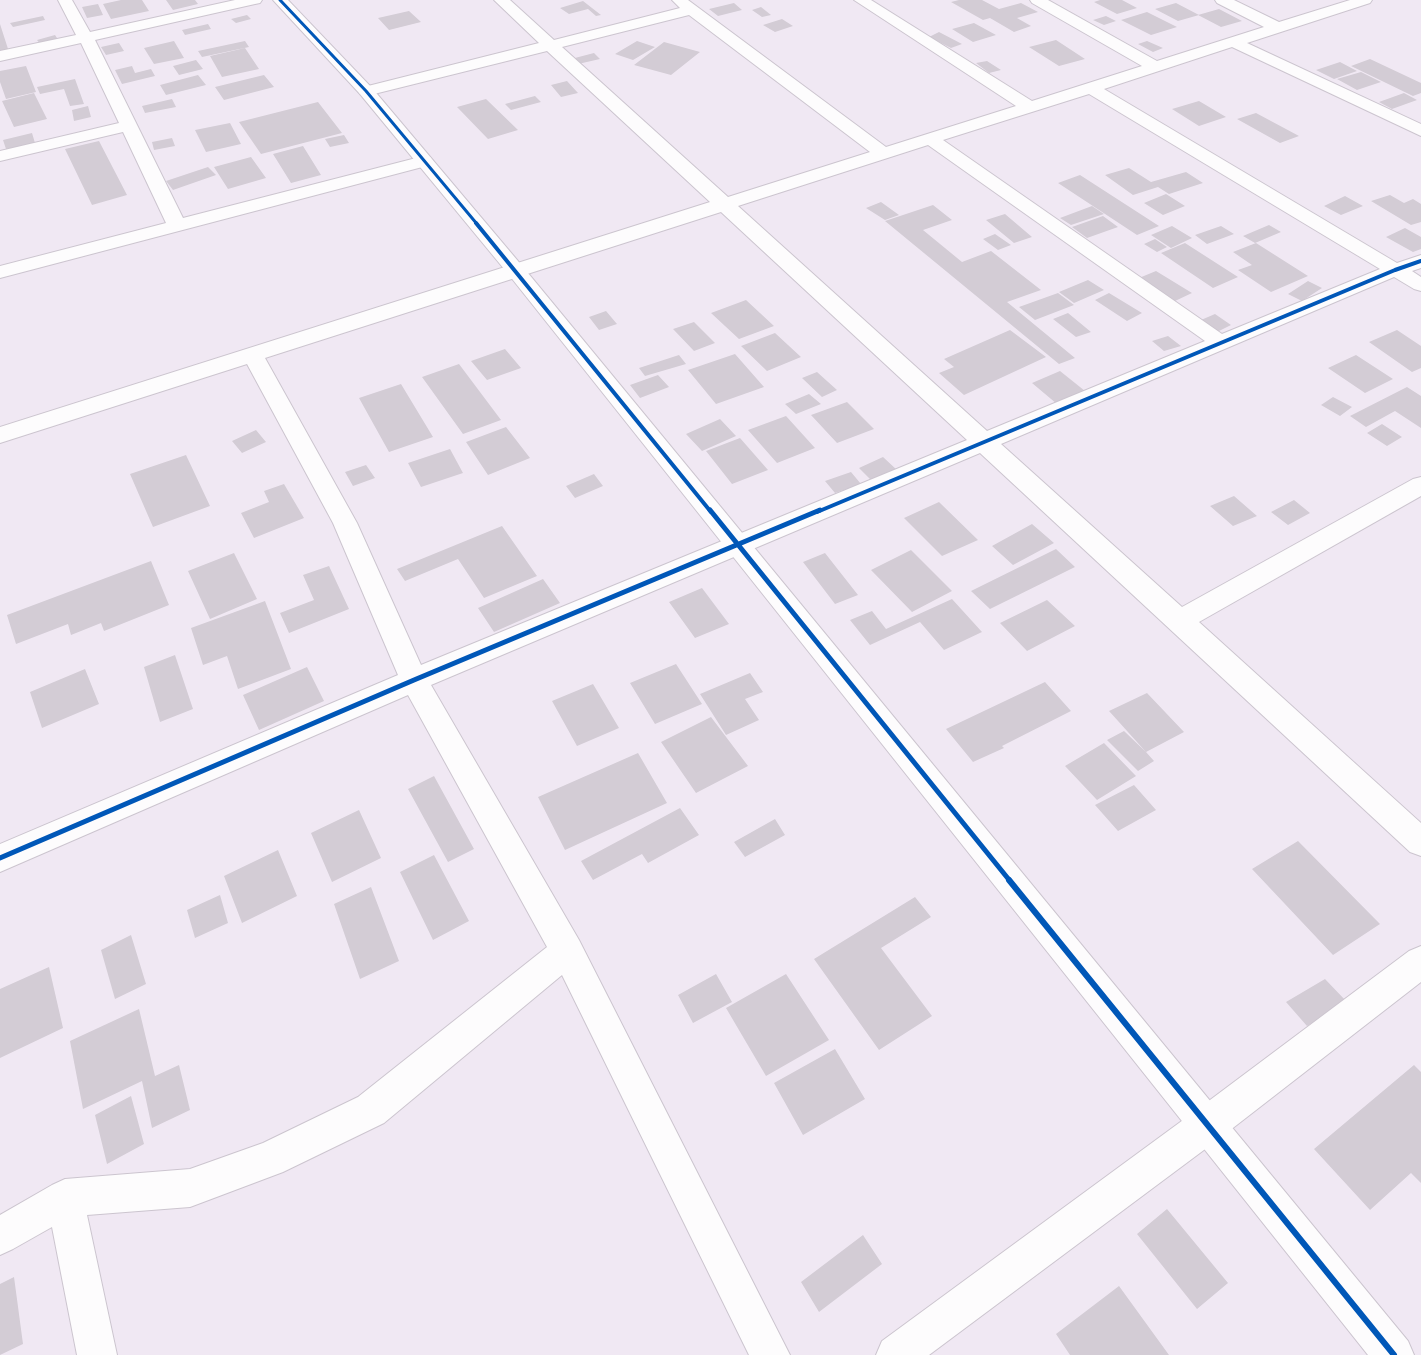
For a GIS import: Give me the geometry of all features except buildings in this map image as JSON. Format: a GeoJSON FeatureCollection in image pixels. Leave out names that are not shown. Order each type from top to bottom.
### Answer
{"type":"FeatureCollection","features":[{"type":"Feature","properties":{"kind":"street"},"geometry":{"type":"LineString","coordinates":[[65,0],[86,38],[176,225]]}},
{"type":"Feature","properties":{"kind":"street"},"geometry":{"type":"LineString","coordinates":[[0,56],[255,0]]}},
{"type":"Feature","properties":{"kind":"street"},"geometry":{"type":"LineString","coordinates":[[280,0],[366,91],[516,271],[1394,1355]]}},
{"type":"Feature","properties":{"kind":"street"},"geometry":{"type":"LineString","coordinates":[[501,0],[1421,842]]}},
{"type":"Feature","properties":{"kind":"street"},"geometry":{"type":"LineString","coordinates":[[861,0],[1030,107]]}},
{"type":"Feature","properties":{"kind":"street"},"geometry":{"type":"LineString","coordinates":[[1037,0],[1156,67]]}},
{"type":"Feature","properties":{"kind":"street"},"geometry":{"type":"LineString","coordinates":[[1222,0],[1278,28]]}},
{"type":"Feature","properties":{"kind":"street"},"geometry":{"type":"LineString","coordinates":[[0,435],[1365,0]]}},
{"type":"Feature","properties":{"kind":"street"},"geometry":{"type":"LineString","coordinates":[[366,91],[551,45],[685,5],[884,154]]}},
{"type":"Feature","properties":{"kind":"street"},"geometry":{"type":"LineString","coordinates":[[1233,42],[1421,131]]}},
{"type":"Feature","properties":{"kind":"street"},"geometry":{"type":"LineString","coordinates":[[1091,88],[1421,285]]}},
{"type":"Feature","properties":{"kind":"street"},"geometry":{"type":"LineString","coordinates":[[0,156],[128,126]]}},
{"type":"Feature","properties":{"kind":"street"},"geometry":{"type":"LineString","coordinates":[[929,138],[1221,343]]}},
{"type":"Feature","properties":{"kind":"street"},"geometry":{"type":"LineString","coordinates":[[0,272],[424,162]]}},
{"type":"Feature","properties":{"kind":"street"},"geometry":{"type":"LineString","coordinates":[[0,858],[414,680],[1395,270],[1421,261]]}},
{"type":"Feature","properties":{"kind":"street"},"geometry":{"type":"LineString","coordinates":[[252,354],[344,523],[414,680],[567,951],[770,1355]]}},
{"type":"Feature","properties":{"kind":"street"},"geometry":{"type":"LineString","coordinates":[[1179,621],[1419,488]]}},
{"type":"Feature","properties":{"kind":"street"},"geometry":{"type":"LineString","coordinates":[[0,1236],[65,1198],[190,1188],[270,1159],[372,1110],[567,951]]}},
{"type":"Feature","properties":{"kind":"street"},"geometry":{"type":"LineString","coordinates":[[896,1355],[1207,1125],[1421,962]]}},
{"type":"Feature","properties":{"kind":"street"},"geometry":{"type":"LineString","coordinates":[[65,1198],[97,1355]]}},
{"type":"Feature","properties":{"kind":"cycle path"},"geometry":{"type":"LineString","coordinates":[[280,0],[366,91],[516,271],[1394,1355]]}},
{"type":"Feature","properties":{"kind":"cycle path"},"geometry":{"type":"LineString","coordinates":[[0,858],[414,680],[1395,270],[1421,261]]}}]}
